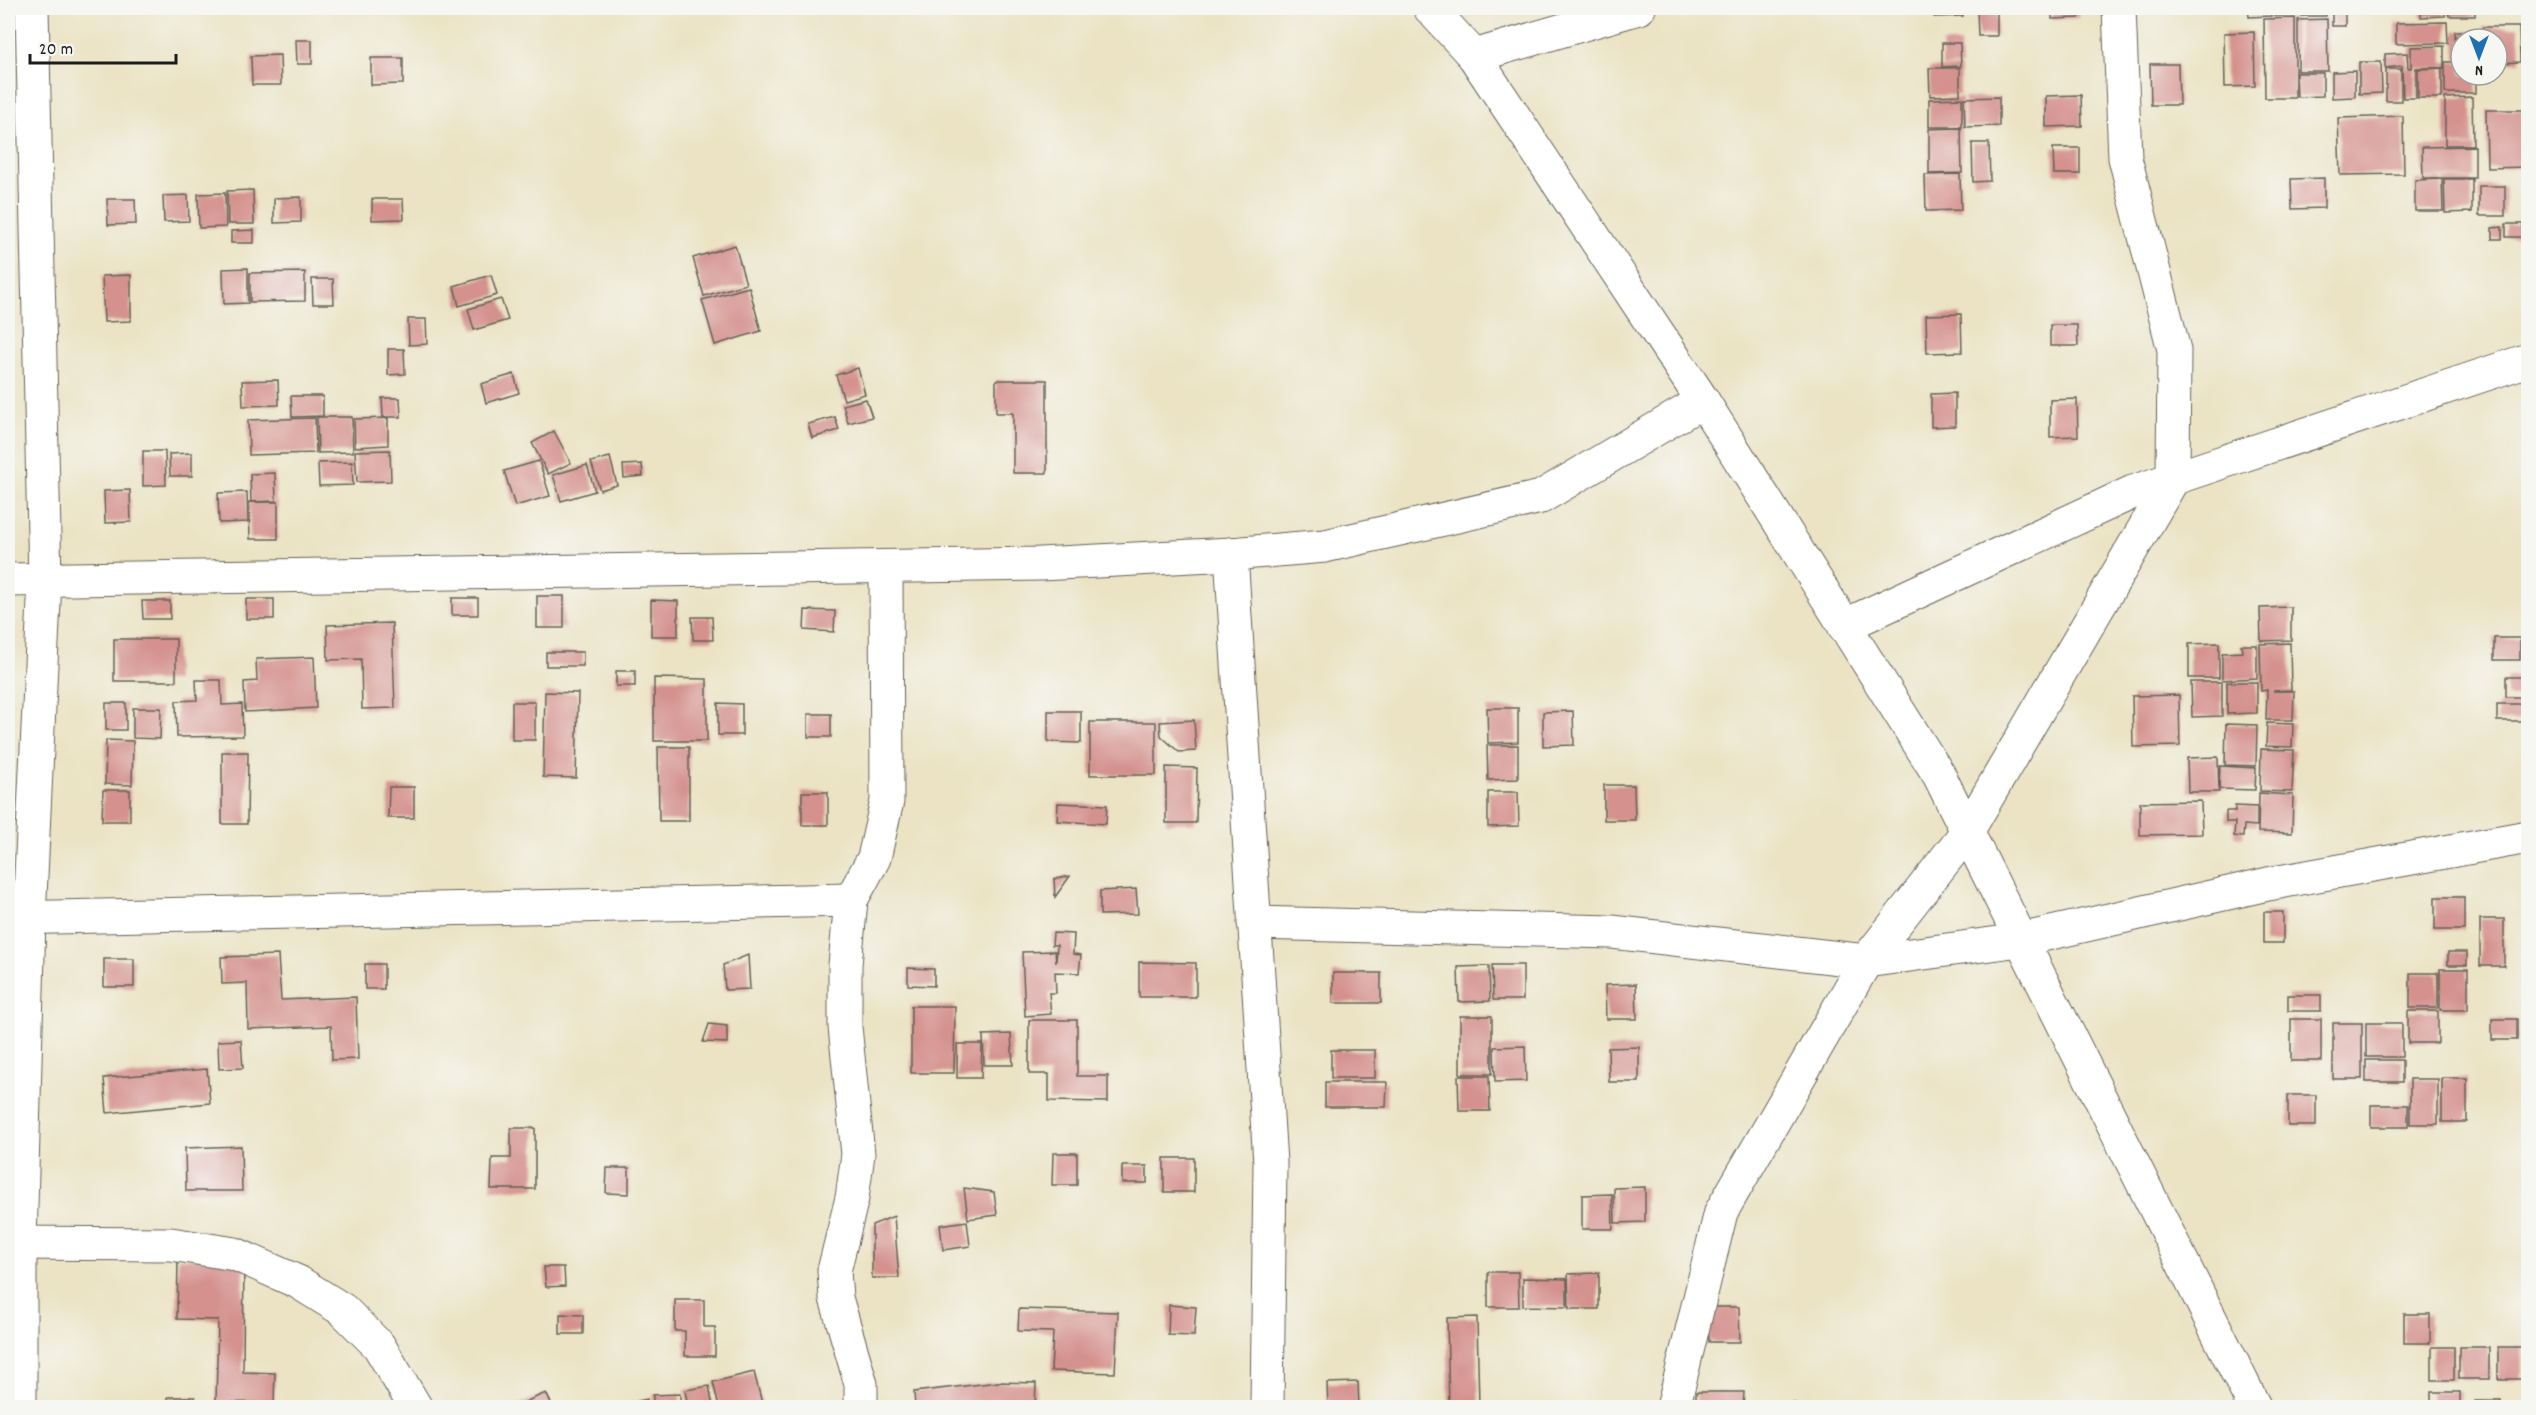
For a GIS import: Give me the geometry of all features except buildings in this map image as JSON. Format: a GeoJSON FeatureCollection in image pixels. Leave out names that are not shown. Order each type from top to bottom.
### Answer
{"type":"FeatureCollection","features":[{"type":"Feature","properties":{"kind":"street"},"geometry":{"type":"LineString","coordinates":[[20,1407],[14,1243],[18,918],[45,580],[32,8]]}},
{"type":"Feature","properties":{"kind":"street"},"geometry":{"type":"LineString","coordinates":[[1430,8],[1474,56],[1703,400],[1939,775],[2255,1407]]}},
{"type":"Feature","properties":{"kind":"street"},"geometry":{"type":"LineString","coordinates":[[1474,56],[1639,8]]}},
{"type":"Feature","properties":{"kind":"street"},"geometry":{"type":"LineString","coordinates":[[1673,1407],[1721,1212],[1866,961],[1966,832],[2173,479],[2174,350],[2125,158],[2119,8]]}},
{"type":"Feature","properties":{"kind":"street"},"geometry":{"type":"LineString","coordinates":[[1844,626],[2133,492],[2529,360]]}},
{"type":"Feature","properties":{"kind":"street"},"geometry":{"type":"LineString","coordinates":[[8,580],[1040,564],[1231,554],[1325,546],[1541,497],[1703,400]]}},
{"type":"Feature","properties":{"kind":"street"},"geometry":{"type":"LineString","coordinates":[[1231,554],[1270,1163],[1267,1407]]}},
{"type":"Feature","properties":{"kind":"street"},"geometry":{"type":"LineString","coordinates":[[861,1407],[861,1384],[836,1298],[834,1271],[852,1198],[858,1154],[845,1028],[845,965],[851,900],[874,858],[887,801],[886,567]]}},
{"type":"Feature","properties":{"kind":"street"},"geometry":{"type":"LineString","coordinates":[[1254,923],[1612,932],[1866,961],[2020,940],[2268,884],[2529,837]]}},
{"type":"Feature","properties":{"kind":"street"},"geometry":{"type":"LineString","coordinates":[[18,918],[851,900]]}},
{"type":"Feature","properties":{"kind":"street"},"geometry":{"type":"LineString","coordinates":[[14,1243],[171,1244],[235,1254],[298,1282],[343,1310],[379,1346],[416,1407]]}}]}
